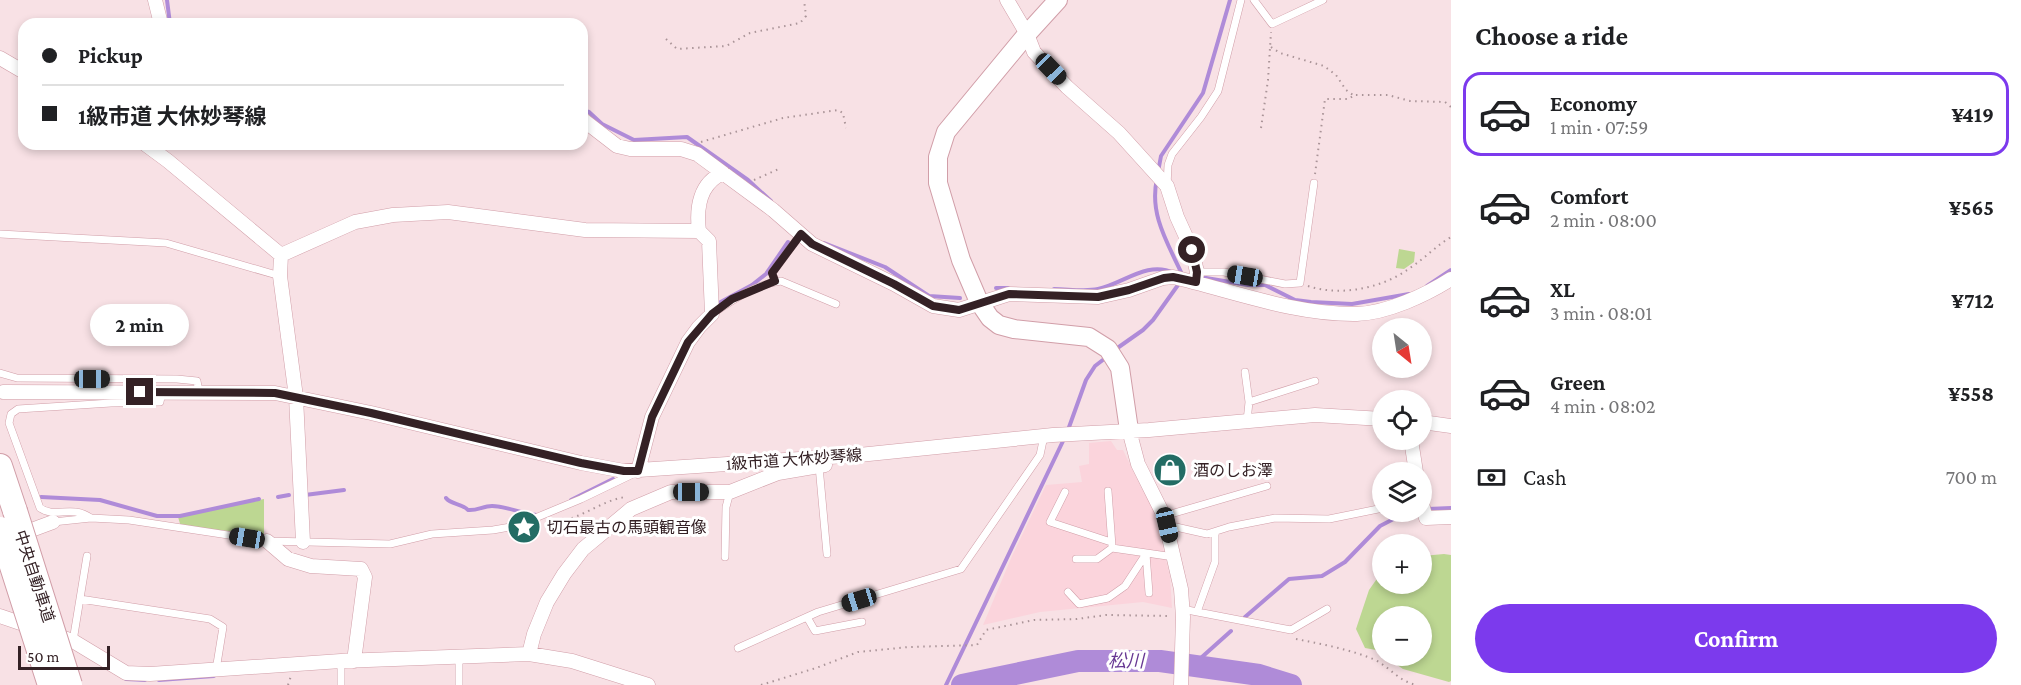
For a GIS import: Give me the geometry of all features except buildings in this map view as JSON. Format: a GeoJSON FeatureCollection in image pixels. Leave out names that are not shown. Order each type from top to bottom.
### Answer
{"type":"FeatureCollection","features":[{"type":"Feature","properties":{"kind":"highway","name":"中央自動車道"},"geometry":{"type":"LineString","coordinates":[[0,466],[8,520],[50,685]]}},
{"type":"Feature","properties":{"kind":"highway","name":"中央自動車道"},"geometry":{"type":"LineString","coordinates":[[8,520],[70,685]]}},
{"type":"Feature","properties":{"kind":"street"},"geometry":{"type":"LineString","coordinates":[[155,0],[159,18]]}},
{"type":"Feature","properties":{"kind":"street"},"geometry":{"type":"LineString","coordinates":[[1007,0],[1027,34],[1034,52],[1067,87],[1119,133],[1164,183],[1192,250],[1187,277]]}},
{"type":"Feature","properties":{"kind":"street"},"geometry":{"type":"LineString","coordinates":[[1058,0],[946,132],[938,157],[938,183],[961,260],[979,302],[990,318],[999,325],[1014,329],[1089,337],[1111,354],[1120,368],[1129,430],[1138,464],[1165,520],[1181,589],[1181,685]]}},
{"type":"Feature","properties":{"kind":"street"},"geometry":{"type":"LineString","coordinates":[[0,58],[18,68]]}},
{"type":"Feature","properties":{"kind":"street"},"geometry":{"type":"LineString","coordinates":[[588,124],[618,146],[630,149],[681,149],[697,154],[812,244],[933,306],[959,310],[1009,294],[1098,297],[1129,290],[1164,278],[1187,277],[1308,311],[1358,314],[1388,308],[1432,292],[1451,279]]}},
{"type":"Feature","properties":{"kind":"street"},"geometry":{"type":"LineString","coordinates":[[153,150],[281,255]]}},
{"type":"Feature","properties":{"kind":"street"},"geometry":{"type":"LineString","coordinates":[[638,471],[652,417],[688,342],[712,314],[709,241],[699,231],[697,219],[704,189],[713,178],[723,173]]}},
{"type":"Feature","properties":{"kind":"street"},"geometry":{"type":"LineString","coordinates":[[281,255],[355,222],[393,215],[448,212],[585,230],[699,231]]}},
{"type":"Feature","properties":{"kind":"street"},"geometry":{"type":"LineString","coordinates":[[281,255],[280,276],[296,397],[303,542]]}},
{"type":"Feature","properties":{"kind":"street","name":"1級市道 大休妙琴線"},"geometry":{"type":"LineString","coordinates":[[3,392],[275,393],[624,471],[858,455],[1129,430]]}},
{"type":"Feature","properties":{"kind":"street"},"geometry":{"type":"LineString","coordinates":[[1129,430],[1315,415],[1372,418]]}},
{"type":"Feature","properties":{"kind":"street"},"geometry":{"type":"LineString","coordinates":[[1432,423],[1451,426]]}},
{"type":"Feature","properties":{"kind":"street"},"geometry":{"type":"LineString","coordinates":[[529,654],[534,634],[547,602],[584,549],[631,509],[671,492],[730,492],[778,473],[844,462],[858,455]]}},
{"type":"Feature","properties":{"kind":"street"},"geometry":{"type":"LineString","coordinates":[[1432,518],[1451,517]]}},
{"type":"Feature","properties":{"kind":"street"},"geometry":{"type":"LineString","coordinates":[[0,541],[53,522]]}},
{"type":"Feature","properties":{"kind":"street"},"geometry":{"type":"LineString","coordinates":[[267,541],[288,559],[311,566],[361,569],[364,577],[348,661]]}},
{"type":"Feature","properties":{"kind":"street"},"geometry":{"type":"LineString","coordinates":[[0,616],[73,641],[126,673],[150,674],[348,661],[529,654],[572,661],[648,685]]}},
{"type":"Feature","properties":{"kind":"lane"},"geometry":{"type":"LineString","coordinates":[[1164,183],[1172,154],[1218,91],[1240,0]]}},
{"type":"Feature","properties":{"kind":"lane"},"geometry":{"type":"LineString","coordinates":[[1254,0],[1272,24],[1323,0]]}},
{"type":"Feature","properties":{"kind":"lane"},"geometry":{"type":"LineString","coordinates":[[1187,277],[1224,272],[1286,284],[1300,283],[1314,183]]}},
{"type":"Feature","properties":{"kind":"lane"},"geometry":{"type":"LineString","coordinates":[[0,234],[166,243],[280,276]]}},
{"type":"Feature","properties":{"kind":"lane"},"geometry":{"type":"LineString","coordinates":[[775,281],[772,273],[801,234]]}},
{"type":"Feature","properties":{"kind":"lane"},"geometry":{"type":"LineString","coordinates":[[712,314],[732,299],[775,281],[781,281],[836,304]]}},
{"type":"Feature","properties":{"kind":"lane"},"geometry":{"type":"LineString","coordinates":[[1245,372],[1249,402],[1247,421]]}},
{"type":"Feature","properties":{"kind":"lane"},"geometry":{"type":"LineString","coordinates":[[0,373],[17,378],[197,381],[199,392]]}},
{"type":"Feature","properties":{"kind":"lane"},"geometry":{"type":"LineString","coordinates":[[1249,402],[1316,381]]}},
{"type":"Feature","properties":{"kind":"lane"},"geometry":{"type":"LineString","coordinates":[[91,518],[77,511],[50,512],[40,508],[9,423],[11,414],[18,409],[159,402],[162,392]]}},
{"type":"Feature","properties":{"kind":"lane"},"geometry":{"type":"LineString","coordinates":[[738,648],[807,617],[961,569],[1040,455],[1049,436]]}},
{"type":"Feature","properties":{"kind":"lane"},"geometry":{"type":"LineString","coordinates":[[819,466],[827,554]]}},
{"type":"Feature","properties":{"kind":"lane"},"geometry":{"type":"LineString","coordinates":[[53,522],[91,518],[129,520],[267,541],[390,544],[450,532],[493,530],[516,526],[638,471]]}},
{"type":"Feature","properties":{"kind":"lane"},"geometry":{"type":"LineString","coordinates":[[1165,520],[1266,486]]}},
{"type":"Feature","properties":{"kind":"lane"},"geometry":{"type":"LineString","coordinates":[[1108,491],[1112,545]]}},
{"type":"Feature","properties":{"kind":"lane"},"geometry":{"type":"LineString","coordinates":[[725,557],[726,507],[730,492]]}},
{"type":"Feature","properties":{"kind":"lane"},"geometry":{"type":"LineString","coordinates":[[1065,492],[1050,522],[1112,545],[1146,554],[1174,557]]}},
{"type":"Feature","properties":{"kind":"lane"},"geometry":{"type":"LineString","coordinates":[[1165,520],[1207,534],[1275,518],[1329,519],[1372,510]]}},
{"type":"Feature","properties":{"kind":"lane"},"geometry":{"type":"LineString","coordinates":[[1197,612],[1215,562],[1215,533]]}},
{"type":"Feature","properties":{"kind":"lane"},"geometry":{"type":"LineString","coordinates":[[1076,559],[1097,559],[1112,545]]}},
{"type":"Feature","properties":{"kind":"lane"},"geometry":{"type":"LineString","coordinates":[[1068,592],[1079,604],[1108,598],[1125,586],[1146,554]]}},
{"type":"Feature","properties":{"kind":"lane"},"geometry":{"type":"LineString","coordinates":[[1146,554],[1149,593]]}},
{"type":"Feature","properties":{"kind":"lane"},"geometry":{"type":"LineString","coordinates":[[73,641],[87,556]]}},
{"type":"Feature","properties":{"kind":"lane"},"geometry":{"type":"LineString","coordinates":[[80,599],[210,619],[223,627],[216,670]]}},
{"type":"Feature","properties":{"kind":"lane"},"geometry":{"type":"LineString","coordinates":[[1182,616],[1197,612],[1292,630],[1327,609]]}},
{"type":"Feature","properties":{"kind":"lane"},"geometry":{"type":"LineString","coordinates":[[807,617],[815,631],[862,622]]}},
{"type":"Feature","properties":{"kind":"lane"},"geometry":{"type":"LineString","coordinates":[[459,657],[459,685]]}},
{"type":"Feature","properties":{"kind":"lane"},"geometry":{"type":"LineString","coordinates":[[341,685],[348,661]]}},
{"type":"Feature","properties":{"kind":"path"},"geometry":{"type":"LineString","coordinates":[[666,39],[677,49],[726,46],[750,33],[800,23],[806,16],[804,0]]}},
{"type":"Feature","properties":{"kind":"path"},"geometry":{"type":"LineString","coordinates":[[1261,128],[1268,80],[1272,24]]}},
{"type":"Feature","properties":{"kind":"path"},"geometry":{"type":"LineString","coordinates":[[1270,47],[1280,53],[1324,66],[1336,75],[1346,90],[1354,95],[1388,95],[1410,101],[1445,102],[1451,106]]}},
{"type":"Feature","properties":{"kind":"path"},"geometry":{"type":"LineString","coordinates":[[1314,183],[1325,99],[1348,99],[1354,95]]}},
{"type":"Feature","properties":{"kind":"path"},"geometry":{"type":"LineString","coordinates":[[702,140],[783,118],[838,110],[843,113],[846,128]]}},
{"type":"Feature","properties":{"kind":"path"},"geometry":{"type":"LineString","coordinates":[[754,180],[781,168]]}},
{"type":"Feature","properties":{"kind":"path"},"geometry":{"type":"LineString","coordinates":[[1300,283],[1317,289],[1341,290],[1366,288],[1386,283],[1451,237]]}},
{"type":"Feature","properties":{"kind":"path"},"geometry":{"type":"LineString","coordinates":[[541,516],[556,522],[574,518],[618,498],[629,497]]}},
{"type":"Feature","properties":{"kind":"path"},"geometry":{"type":"LineString","coordinates":[[761,685],[858,652],[909,647],[977,645],[986,630],[1034,620],[1077,619],[1106,615],[1182,616]]}},
{"type":"Feature","properties":{"kind":"path"},"geometry":{"type":"LineString","coordinates":[[1296,639],[1330,645],[1375,660],[1407,683],[1417,685]]}},
{"type":"Feature","properties":{"kind":"shaded area"},"geometry":{"type":"Polygon","coordinates":[[[1111,441],[1117,450],[1123,450],[1152,505],[1170,576],[1172,608],[1143,602],[1040,612],[983,625],[1012,556],[1046,485],[1082,482],[1079,466],[1089,464],[1089,443],[1111,441]]]}},
{"type":"Feature","properties":{"kind":"green space"},"geometry":{"type":"Polygon","coordinates":[[[1399,249],[1415,252],[1414,262],[1404,269],[1396,268],[1399,249]]]}},
{"type":"Feature","properties":{"kind":"green space"},"geometry":{"type":"Polygon","coordinates":[[[264,499],[264,534],[181,527],[178,517],[264,499]]]}},
{"type":"Feature","properties":{"kind":"green space"},"geometry":{"type":"Polygon","coordinates":[[[1432,555],[1451,555],[1451,681],[1449,682],[1399,666],[1432,666],[1432,606],[1372,606],[1372,649],[1365,648],[1356,629],[1372,586],[1372,594],[1432,594],[1432,555]]]}},
{"type":"Feature","properties":{"kind":"waterway"},"geometry":{"type":"LineString","coordinates":[[167,0],[169,18]]}},
{"type":"Feature","properties":{"kind":"waterway"},"geometry":{"type":"LineString","coordinates":[[1158,172],[1161,156],[1203,93],[1230,0]]}},
{"type":"Feature","properties":{"kind":"waterway"},"geometry":{"type":"LineString","coordinates":[[588,112],[602,124],[634,140],[687,137],[748,180],[771,201]]}},
{"type":"Feature","properties":{"kind":"waterway"},"geometry":{"type":"LineString","coordinates":[[1157,179],[1155,192],[1157,215],[1181,272]]}},
{"type":"Feature","properties":{"kind":"waterway"},"geometry":{"type":"LineString","coordinates":[[717,304],[752,285],[766,274],[788,242]]}},
{"type":"Feature","properties":{"kind":"waterway"},"geometry":{"type":"LineString","coordinates":[[824,243],[885,267],[929,296],[960,298]]}},
{"type":"Feature","properties":{"kind":"waterway"},"geometry":{"type":"LineString","coordinates":[[1054,289],[1098,289],[1154,269],[1174,273]]}},
{"type":"Feature","properties":{"kind":"waterway"},"geometry":{"type":"LineString","coordinates":[[1427,286],[1451,270]]}},
{"type":"Feature","properties":{"kind":"waterway"},"geometry":{"type":"LineString","coordinates":[[1200,277],[1248,285],[1265,285],[1295,300],[1311,302],[1352,304],[1409,294]]}},
{"type":"Feature","properties":{"kind":"waterway"},"geometry":{"type":"LineString","coordinates":[[1116,349],[1153,320],[1179,281]]}},
{"type":"Feature","properties":{"kind":"waterway"},"geometry":{"type":"LineString","coordinates":[[996,288],[1008,288]]}},
{"type":"Feature","properties":{"kind":"waterway"},"geometry":{"type":"LineString","coordinates":[[1068,430],[1086,380],[1095,366],[1108,356]]}},
{"type":"Feature","properties":{"kind":"waterway"},"geometry":{"type":"LineString","coordinates":[[946,685],[1064,439]]}},
{"type":"Feature","properties":{"kind":"waterway"},"geometry":{"type":"LineString","coordinates":[[571,500],[613,479]]}},
{"type":"Feature","properties":{"kind":"waterway"},"geometry":{"type":"LineString","coordinates":[[305,495],[344,490]]}},
{"type":"Feature","properties":{"kind":"waterway"},"geometry":{"type":"LineString","coordinates":[[278,497],[289,495]]}},
{"type":"Feature","properties":{"kind":"waterway"},"geometry":{"type":"LineString","coordinates":[[41,497],[100,500],[157,516],[180,516],[259,499]]}},
{"type":"Feature","properties":{"kind":"waterway"},"geometry":{"type":"LineString","coordinates":[[446,498],[468,510],[498,506],[537,515]]}},
{"type":"Feature","properties":{"kind":"waterway"},"geometry":{"type":"LineString","coordinates":[[1432,509],[1451,508]]}},
{"type":"Feature","properties":{"kind":"waterway"},"geometry":{"type":"LineString","coordinates":[[1245,617],[1289,579],[1322,576],[1345,562],[1380,526],[1388,522]]}},
{"type":"Feature","properties":{"kind":"waterway"},"geometry":{"type":"LineString","coordinates":[[1193,665],[1231,631]]}},
{"type":"Feature","properties":{"kind":"waterway","name":"松川"},"geometry":{"type":"LineString","coordinates":[[962,685],[1078,661],[1160,661],[1259,675],[1291,685]]}},
{"type":"Feature","properties":{"kind":"waterway"},"geometry":{"type":"LineString","coordinates":[[159,680],[214,676]]}},
{"type":"Feature","properties":{"kind":"waterway"},"geometry":{"type":"LineString","coordinates":[[126,679],[145,680]]}},
{"type":"Feature","properties":{"kind":"place","name":"酒のしお澤"},"geometry":{"type":"Point","coordinates":[1170,470]}},
{"type":"Feature","properties":{"kind":"place","name":"切石最古の馬頭観音像"},"geometry":{"type":"Point","coordinates":[524,527]}},
{"type":"Feature","properties":{"kind":"route"},"geometry":{"type":"LineString","coordinates":[[140,392],[275,393],[371,413],[581,463],[624,471],[638,471],[652,417],[688,342],[712,314],[732,299],[775,281],[772,273],[801,234],[812,244],[933,306],[959,310],[1009,294],[1098,297],[1129,290],[1164,278],[1173,277],[1196,282],[1197,272],[1192,250]]}}]}
